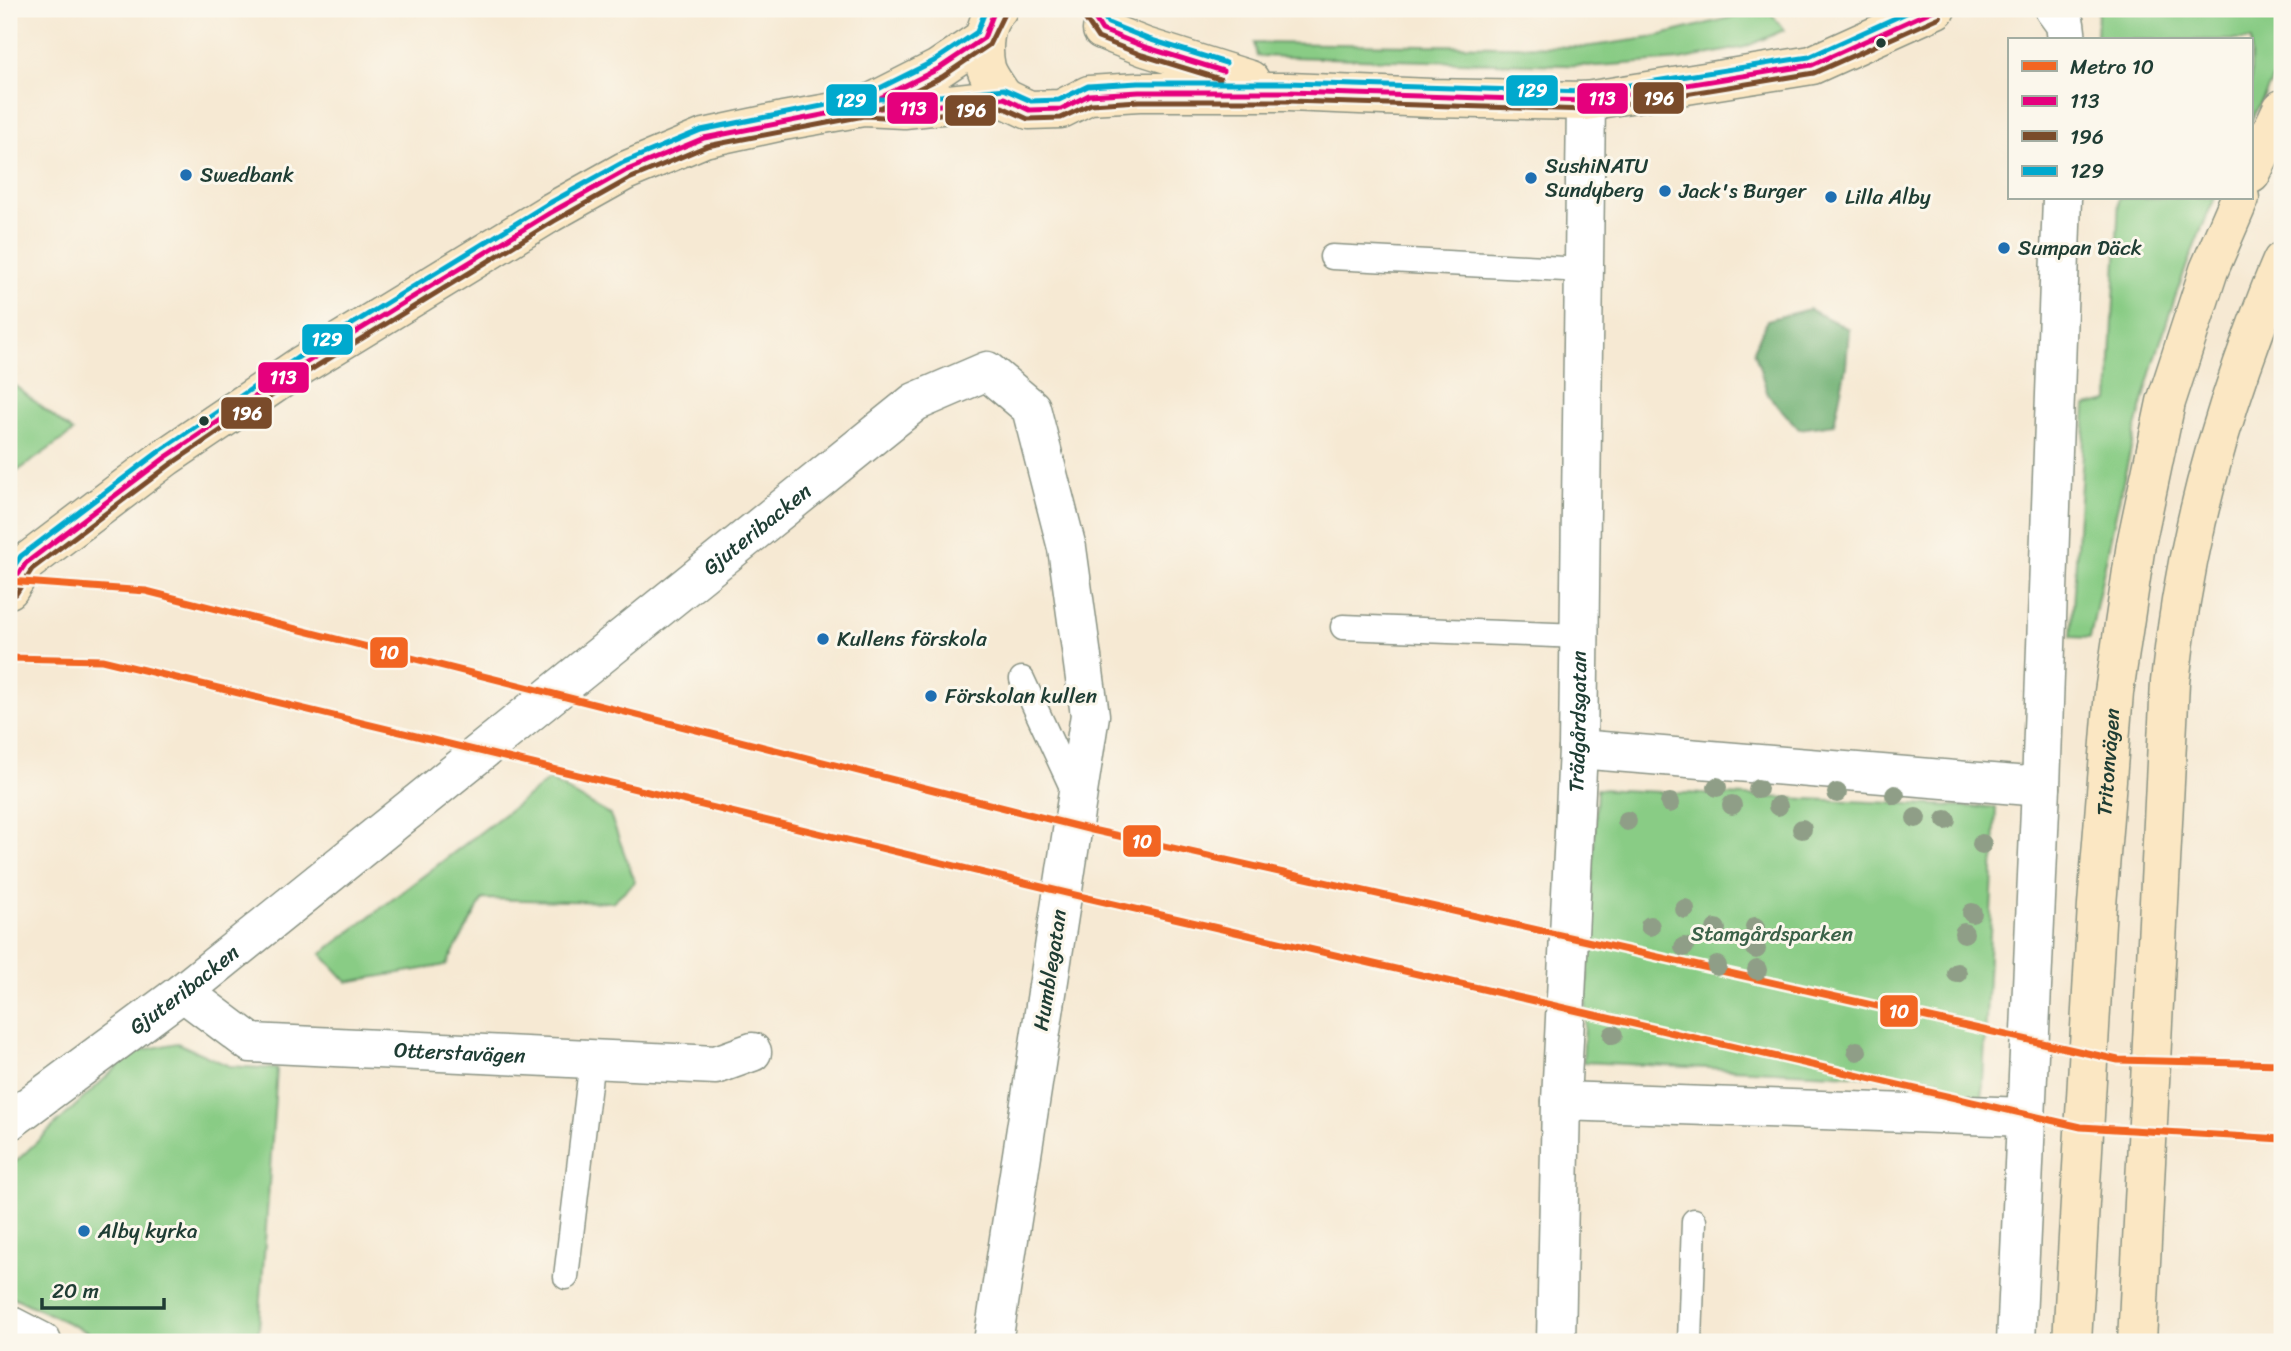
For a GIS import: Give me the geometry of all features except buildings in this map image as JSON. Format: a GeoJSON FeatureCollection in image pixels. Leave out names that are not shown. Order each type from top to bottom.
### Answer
{"type":"FeatureCollection","features":[{"type":"Feature","properties":{"kind":"street"},"geometry":{"type":"LineString","coordinates":[[14,573],[166,457],[302,365],[625,171],[704,138],[863,107],[904,109],[1004,98],[1029,110],[1061,108],[1089,94],[1289,92],[1586,101],[1812,65],[1936,9]]}},
{"type":"Feature","properties":{"kind":"street"},"geometry":{"type":"LineString","coordinates":[[2054,9],[2065,24],[2067,38]]}},
{"type":"Feature","properties":{"kind":"street"},"geometry":{"type":"LineString","coordinates":[[1095,19],[1145,47],[1289,92]]}},
{"type":"Feature","properties":{"kind":"street"},"geometry":{"type":"LineString","coordinates":[[1089,94],[1100,75],[1105,52],[1095,19]]}},
{"type":"Feature","properties":{"kind":"street"},"geometry":{"type":"LineString","coordinates":[[991,23],[987,70],[1004,98]]}},
{"type":"Feature","properties":{"kind":"street"},"geometry":{"type":"LineString","coordinates":[[863,107],[938,68],[991,23]]}},
{"type":"Feature","properties":{"kind":"street","name":"Trädgårdsgatan"},"geometry":{"type":"LineString","coordinates":[[1556,1342],[1561,1101],[1578,749],[1586,101]]}},
{"type":"Feature","properties":{"kind":"street"},"geometry":{"type":"LineString","coordinates":[[2252,172],[2282,109]]}},
{"type":"Feature","properties":{"kind":"street"},"geometry":{"type":"LineString","coordinates":[[2016,1342],[2041,787],[2062,200]]}},
{"type":"Feature","properties":{"kind":"street","name":"Tritonvägen"},"geometry":{"type":"LineString","coordinates":[[2072,1342],[2096,905],[2115,691],[2136,544],[2166,402],[2209,271],[2240,200]]}},
{"type":"Feature","properties":{"kind":"street"},"geometry":{"type":"LineString","coordinates":[[2137,1342],[2170,682],[2177,617],[2189,547],[2205,481],[2259,317],[2282,261]]}},
{"type":"Feature","properties":{"kind":"street","name":"Humblegatan"},"geometry":{"type":"LineString","coordinates":[[987,371],[1031,408],[1067,548],[1090,715],[993,1342]]}},
{"type":"Feature","properties":{"kind":"street","name":"Gjuteribacken"},"geometry":{"type":"LineString","coordinates":[[9,1121],[183,992],[915,402],[987,371]]}},
{"type":"Feature","properties":{"kind":"street"},"geometry":{"type":"LineString","coordinates":[[1578,749],[2041,787]]}},
{"type":"Feature","properties":{"kind":"street","name":"Otterstavägen"},"geometry":{"type":"LineString","coordinates":[[183,992],[251,1042],[716,1065],[752,1052]]}},
{"type":"Feature","properties":{"kind":"street"},"geometry":{"type":"LineString","coordinates":[[1561,1101],[2027,1117]]}},
{"type":"Feature","properties":{"kind":"street"},"geometry":{"type":"LineString","coordinates":[[9,1325],[42,1342]]}},
{"type":"Feature","properties":{"kind":"lane"},"geometry":{"type":"LineString","coordinates":[[1332,257],[1584,270]]}},
{"type":"Feature","properties":{"kind":"lane"},"geometry":{"type":"LineString","coordinates":[[1343,626],[1580,636]]}},
{"type":"Feature","properties":{"kind":"lane"},"geometry":{"type":"LineString","coordinates":[[1022,679],[1077,797]]}},
{"type":"Feature","properties":{"kind":"lane"},"geometry":{"type":"LineString","coordinates":[[566,1277],[592,1059]]}},
{"type":"Feature","properties":{"kind":"lane"},"geometry":{"type":"LineString","coordinates":[[1690,1342],[1693,1221]]}},
{"type":"Feature","properties":{"kind":"green space"},"geometry":{"type":"Polygon","coordinates":[[[1768,9],[1784,30],[1745,47],[1680,60],[1597,66],[1257,56],[1254,43],[1584,47],[1649,38],[1768,9]]]}},
{"type":"Feature","properties":{"kind":"green space"},"geometry":{"type":"Polygon","coordinates":[[[2098,9],[2282,9],[2282,61],[2252,119],[2252,38],[2097,38],[2098,9]]]}},
{"type":"Feature","properties":{"kind":"green space"},"geometry":{"type":"Polygon","coordinates":[[[2119,200],[2214,200],[2192,251],[2155,359],[2126,470],[2090,638],[2071,637],[2086,406],[2109,401],[2119,200]]]}},
{"type":"Feature","properties":{"kind":"green space"},"geometry":{"type":"Polygon","coordinates":[[[1809,309],[1849,329],[1846,366],[1834,424],[1799,429],[1768,395],[1754,350],[1767,320],[1809,309]]]}},
{"type":"Feature","properties":{"kind":"green space"},"geometry":{"type":"Polygon","coordinates":[[[9,381],[73,432],[9,477],[9,381]]]}},
{"type":"Feature","properties":{"kind":"green space"},"geometry":{"type":"Polygon","coordinates":[[[549,780],[610,815],[635,882],[612,902],[483,899],[446,965],[347,982],[321,954],[549,780]]]}},
{"type":"Feature","properties":{"kind":"green space","name":"Stamgårdsparken"},"geometry":{"type":"Polygon","coordinates":[[[1597,789],[1996,808],[1982,1102],[1939,1100],[1939,1079],[1583,1062],[1597,789]]]}},
{"type":"Feature","properties":{"kind":"green space"},"geometry":{"type":"Polygon","coordinates":[[[177,1043],[229,1066],[277,1069],[258,1342],[108,1342],[9,1295],[9,1168],[133,1052],[177,1043]]]}},
{"type":"Feature","properties":{"kind":"metro line","name":"10"},"geometry":{"type":"LineString","coordinates":[[9,581],[146,591],[1092,830],[2118,1060],[2282,1064]]}},
{"type":"Feature","properties":{"kind":"metro line","name":"10"},"geometry":{"type":"LineString","coordinates":[[9,658],[102,660],[1079,896],[2081,1127],[2282,1139]]}},
{"type":"Feature","properties":{"kind":"transit line","name":"129"},"geometry":{"type":"LineString","coordinates":[[872,92],[934,61],[977,32],[986,9]]}},
{"type":"Feature","properties":{"kind":"transit line","name":"113"},"geometry":{"type":"LineString","coordinates":[[876,100],[938,69],[984,38],[994,12],[998,9]]}},
{"type":"Feature","properties":{"kind":"transit line","name":"113"},"geometry":{"type":"LineString","coordinates":[[1089,9],[1102,30],[1145,47],[1223,71]]}},
{"type":"Feature","properties":{"kind":"transit line","name":"129"},"geometry":{"type":"LineString","coordinates":[[1099,9],[1108,23],[1148,39],[1226,63]]}},
{"type":"Feature","properties":{"kind":"transit line","name":"129"},"geometry":{"type":"LineString","coordinates":[[9,573],[21,556],[161,450],[297,358],[546,205],[622,163],[701,130],[862,98],[904,100],[1004,89],[1031,101],[1059,100],[1088,86],[1138,83],[1289,83],[1585,92],[1809,57],[1915,9]]}},
{"type":"Feature","properties":{"kind":"transit line","name":"113"},"geometry":{"type":"LineString","coordinates":[[9,589],[26,563],[166,457],[302,365],[550,213],[625,171],[704,138],[863,107],[904,109],[1004,98],[1029,110],[1061,109],[1089,95],[1139,92],[1289,92],[1586,101],[1812,65],[1936,9]]}},
{"type":"Feature","properties":{"kind":"transit line","name":"196"},"geometry":{"type":"LineString","coordinates":[[1082,14],[1098,38],[1220,79]]}},
{"type":"Feature","properties":{"kind":"transit line","name":"196"},"geometry":{"type":"LineString","coordinates":[[880,108],[942,77],[989,45],[1003,16]]}},
{"type":"Feature","properties":{"kind":"transit line","name":"196"},"geometry":{"type":"LineString","coordinates":[[16,594],[32,569],[171,464],[307,372],[554,221],[629,179],[707,146],[864,116],[904,118],[1002,107],[1028,119],[1061,118],[1091,104],[1139,101],[1289,101],[1587,110],[1814,73],[1940,17]]}},
{"type":"Feature","properties":{"kind":"place","name":"Swedbank"},"geometry":{"type":"Point","coordinates":[186,175]}},
{"type":"Feature","properties":{"kind":"place","name":"SushiNATU Sundyberg"},"geometry":{"type":"Point","coordinates":[1531,178]}},
{"type":"Feature","properties":{"kind":"place","name":"Jack's Burger"},"geometry":{"type":"Point","coordinates":[1665,191]}},
{"type":"Feature","properties":{"kind":"place","name":"Lilla Alby"},"geometry":{"type":"Point","coordinates":[1831,197]}},
{"type":"Feature","properties":{"kind":"place","name":"Sumpan Däck"},"geometry":{"type":"Point","coordinates":[2004,248]}},
{"type":"Feature","properties":{"kind":"place","name":"Kullens förskola"},"geometry":{"type":"Point","coordinates":[823,639]}},
{"type":"Feature","properties":{"kind":"place","name":"Förskolan kullen"},"geometry":{"type":"Point","coordinates":[931,696]}},
{"type":"Feature","properties":{"kind":"place","name":"Alby kyrka"},"geometry":{"type":"Point","coordinates":[84,1231]}}]}
